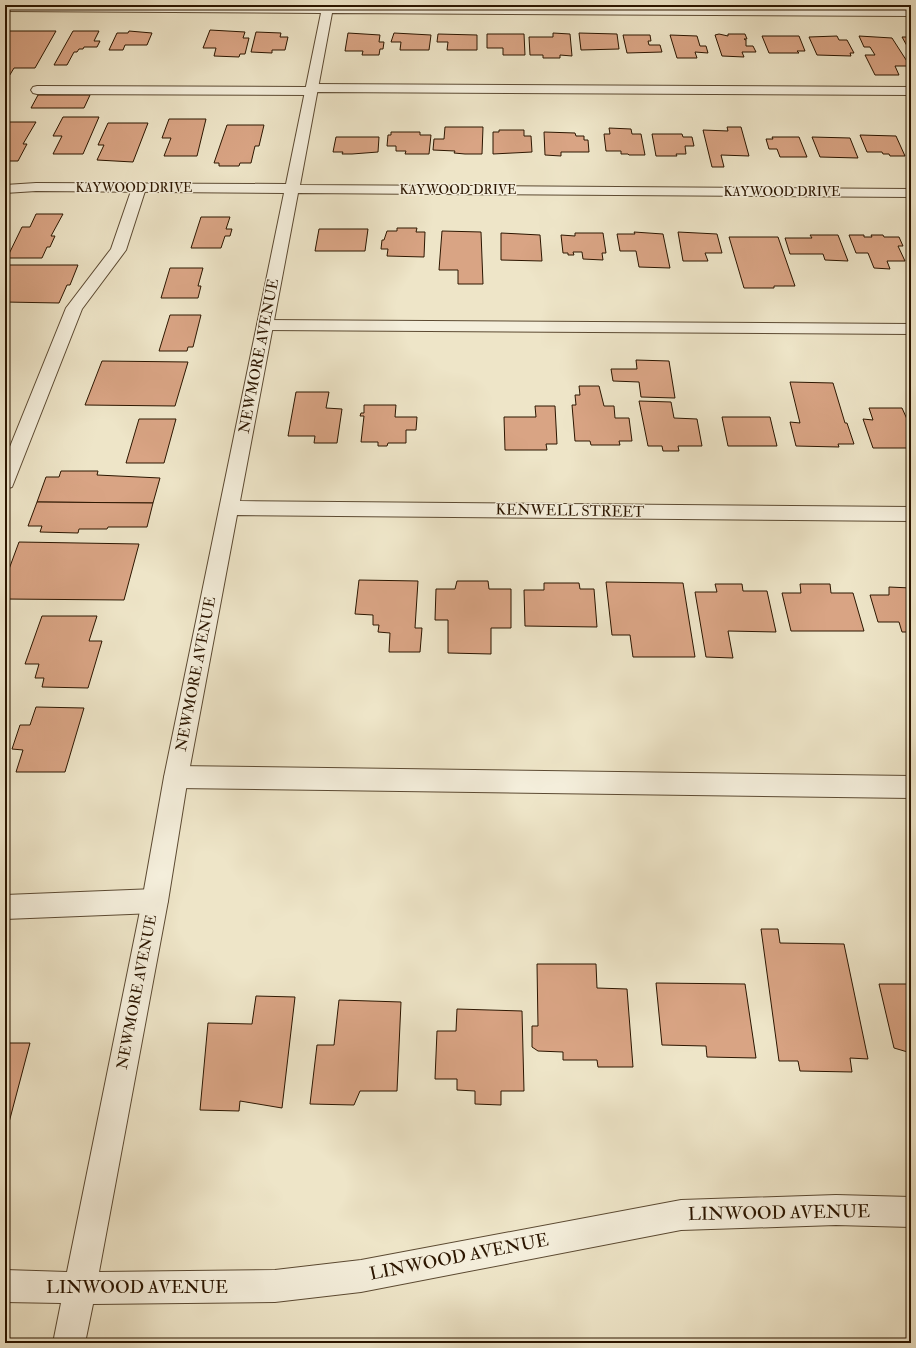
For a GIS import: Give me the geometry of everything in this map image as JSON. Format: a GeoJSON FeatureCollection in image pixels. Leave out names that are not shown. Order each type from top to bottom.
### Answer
{"type":"FeatureCollection","features":[{"type":"Feature","properties":{"kind":"street"},"geometry":{"type":"LineString","coordinates":[[5,8],[47,6],[327,7],[911,13]]}},
{"type":"Feature","properties":{"kind":"street","name":"NEWMORE AVENUE"},"geometry":{"type":"LineString","coordinates":[[69,1343],[155,902],[176,778],[293,189],[327,7]]}},
{"type":"Feature","properties":{"kind":"street"},"geometry":{"type":"LineString","coordinates":[[37,90],[911,91]]}},
{"type":"Feature","properties":{"kind":"street","name":"KAYWOOD DRIVE"},"geometry":{"type":"LineString","coordinates":[[5,189],[36,187],[911,193]]}},
{"type":"Feature","properties":{"kind":"street"},"geometry":{"type":"LineString","coordinates":[[5,482],[74,308],[118,250],[139,188]]}},
{"type":"Feature","properties":{"kind":"street"},"geometry":{"type":"LineString","coordinates":[[265,325],[911,329]]}},
{"type":"Feature","properties":{"kind":"street","name":"KENWELL STREET"},"geometry":{"type":"LineString","coordinates":[[229,508],[911,514]]}},
{"type":"Feature","properties":{"kind":"street"},"geometry":{"type":"LineString","coordinates":[[176,778],[911,787]]}},
{"type":"Feature","properties":{"kind":"street"},"geometry":{"type":"LineString","coordinates":[[5,907],[155,902]]}},
{"type":"Feature","properties":{"kind":"street","name":"LINWOOD AVENUE"},"geometry":{"type":"LineString","coordinates":[[5,1286],[80,1288],[274,1286],[361,1276],[681,1214],[836,1210],[911,1212]]}},
{"type":"Feature","properties":{"kind":"building"},"geometry":{"type":"Polygon","coordinates":[[[210,30],[245,32],[243,38],[249,38],[245,54],[240,54],[239,57],[214,56],[216,48],[203,48],[210,30]]]}},
{"type":"Feature","properties":{"kind":"building"},"geometry":{"type":"Polygon","coordinates":[[[5,31],[56,31],[35,68],[14,68],[5,83],[5,31]]]}},
{"type":"Feature","properties":{"kind":"building"},"geometry":{"type":"Polygon","coordinates":[[[73,31],[99,31],[94,41],[100,41],[97,47],[84,47],[83,49],[79,49],[77,52],[74,52],[67,65],[54,65],[73,31]]]}},
{"type":"Feature","properties":{"kind":"building"},"geometry":{"type":"Polygon","coordinates":[[[129,31],[152,33],[147,45],[125,45],[123,50],[109,50],[117,33],[128,33],[129,31]]]}},
{"type":"Feature","properties":{"kind":"building"},"geometry":{"type":"Polygon","coordinates":[[[256,32],[281,33],[280,37],[288,37],[285,50],[272,50],[272,53],[251,52],[256,32]]]}},
{"type":"Feature","properties":{"kind":"building"},"geometry":{"type":"Polygon","coordinates":[[[348,33],[380,35],[379,42],[384,42],[383,49],[380,49],[379,55],[362,55],[363,51],[345,51],[348,33]]]}},
{"type":"Feature","properties":{"kind":"building"},"geometry":{"type":"Polygon","coordinates":[[[394,33],[431,35],[429,50],[400,50],[401,42],[391,42],[394,33]]]}},
{"type":"Feature","properties":{"kind":"building"},"geometry":{"type":"Polygon","coordinates":[[[553,33],[570,34],[572,56],[560,55],[560,58],[543,58],[543,55],[530,55],[529,37],[553,37],[553,33]]]}},
{"type":"Feature","properties":{"kind":"building"},"geometry":{"type":"Polygon","coordinates":[[[579,33],[617,34],[619,49],[581,50],[579,33]]]}},
{"type":"Feature","properties":{"kind":"building"},"geometry":{"type":"Polygon","coordinates":[[[438,34],[477,35],[477,50],[447,50],[448,42],[437,42],[438,34]]]}},
{"type":"Feature","properties":{"kind":"building"},"geometry":{"type":"Polygon","coordinates":[[[487,34],[524,34],[525,55],[503,55],[503,48],[487,48],[487,34]]]}},
{"type":"Feature","properties":{"kind":"building"},"geometry":{"type":"Polygon","coordinates":[[[719,34],[728,36],[728,34],[745,34],[747,39],[744,39],[746,40],[746,46],[753,46],[756,52],[742,52],[744,57],[722,56],[715,35],[719,34]]]}},
{"type":"Feature","properties":{"kind":"building"},"geometry":{"type":"Polygon","coordinates":[[[623,35],[650,35],[651,41],[648,41],[649,45],[660,45],[662,52],[627,53],[623,35]]]}},
{"type":"Feature","properties":{"kind":"building"},"geometry":{"type":"Polygon","coordinates":[[[670,35],[697,36],[700,46],[706,46],[708,53],[695,52],[697,58],[677,58],[670,35]]]}},
{"type":"Feature","properties":{"kind":"building"},"geometry":{"type":"Polygon","coordinates":[[[762,36],[799,36],[805,51],[797,51],[799,53],[769,53],[762,36]]]}},
{"type":"Feature","properties":{"kind":"building"},"geometry":{"type":"Polygon","coordinates":[[[837,36],[839,40],[847,40],[854,53],[850,53],[851,56],[817,55],[809,37],[837,36]]]}},
{"type":"Feature","properties":{"kind":"building"},"geometry":{"type":"Polygon","coordinates":[[[859,36],[892,38],[910,66],[895,66],[899,75],[875,75],[865,55],[875,55],[870,47],[864,47],[859,36]]]}},
{"type":"Feature","properties":{"kind":"building"},"geometry":{"type":"Polygon","coordinates":[[[902,37],[911,37],[911,53],[902,37]]]}},
{"type":"Feature","properties":{"kind":"building"},"geometry":{"type":"Polygon","coordinates":[[[38,95],[90,95],[84,108],[31,108],[38,95]]]}},
{"type":"Feature","properties":{"kind":"building"},"geometry":{"type":"Polygon","coordinates":[[[63,117],[99,117],[83,154],[53,154],[62,136],[53,136],[63,117]]]}},
{"type":"Feature","properties":{"kind":"building"},"geometry":{"type":"Polygon","coordinates":[[[169,119],[206,119],[197,156],[164,156],[171,138],[162,138],[169,119]]]}},
{"type":"Feature","properties":{"kind":"building"},"geometry":{"type":"Polygon","coordinates":[[[5,122],[36,122],[23,144],[27,144],[18,161],[8,161],[6,164],[5,122]]]}},
{"type":"Feature","properties":{"kind":"building"},"geometry":{"type":"Polygon","coordinates":[[[108,123],[148,123],[133,162],[97,160],[104,145],[98,145],[108,123]]]}},
{"type":"Feature","properties":{"kind":"building"},"geometry":{"type":"Polygon","coordinates":[[[227,125],[264,125],[259,146],[255,146],[251,163],[240,163],[239,166],[219,166],[219,163],[214,163],[227,125]]]}},
{"type":"Feature","properties":{"kind":"building"},"geometry":{"type":"Polygon","coordinates":[[[445,127],[483,127],[482,154],[465,154],[454,153],[455,151],[433,150],[434,139],[444,139],[445,127]]]}},
{"type":"Feature","properties":{"kind":"building"},"geometry":{"type":"Polygon","coordinates":[[[727,127],[741,127],[749,156],[721,155],[724,167],[712,167],[703,130],[728,131],[727,127]]]}},
{"type":"Feature","properties":{"kind":"building"},"geometry":{"type":"Polygon","coordinates":[[[609,128],[631,129],[632,134],[641,134],[645,155],[629,155],[621,154],[621,151],[606,151],[604,134],[610,134],[609,128]]]}},
{"type":"Feature","properties":{"kind":"building"},"geometry":{"type":"Polygon","coordinates":[[[499,130],[524,130],[524,136],[531,136],[532,152],[493,154],[493,132],[499,132],[499,130]]]}},
{"type":"Feature","properties":{"kind":"building"},"geometry":{"type":"Polygon","coordinates":[[[391,132],[420,132],[420,135],[431,135],[429,154],[405,154],[406,151],[396,151],[396,146],[387,146],[388,135],[391,135],[391,132]]]}},
{"type":"Feature","properties":{"kind":"building"},"geometry":{"type":"Polygon","coordinates":[[[544,132],[575,133],[576,136],[584,136],[584,140],[588,140],[589,152],[561,152],[561,156],[545,155],[544,132]]]}},
{"type":"Feature","properties":{"kind":"building"},"geometry":{"type":"Polygon","coordinates":[[[652,134],[682,134],[683,137],[692,137],[694,146],[685,146],[686,154],[676,154],[677,156],[656,156],[652,134]]]}},
{"type":"Feature","properties":{"kind":"building"},"geometry":{"type":"Polygon","coordinates":[[[860,135],[896,136],[905,156],[890,156],[889,154],[883,154],[882,152],[867,152],[860,135]]]}},
{"type":"Feature","properties":{"kind":"building"},"geometry":{"type":"Polygon","coordinates":[[[336,137],[379,137],[378,152],[342,154],[343,152],[333,152],[336,137]]]}},
{"type":"Feature","properties":{"kind":"building"},"geometry":{"type":"Polygon","coordinates":[[[772,137],[799,137],[807,157],[780,157],[777,149],[769,149],[766,139],[773,139],[772,137]]]}},
{"type":"Feature","properties":{"kind":"building"},"geometry":{"type":"Polygon","coordinates":[[[812,137],[850,138],[858,158],[820,157],[812,137]]]}},
{"type":"Feature","properties":{"kind":"building"},"geometry":{"type":"Polygon","coordinates":[[[36,214],[63,214],[51,236],[55,236],[50,247],[47,247],[42,258],[7,258],[22,227],[30,227],[36,214]]]}},
{"type":"Feature","properties":{"kind":"building"},"geometry":{"type":"Polygon","coordinates":[[[201,217],[230,217],[226,229],[232,229],[230,236],[225,236],[221,248],[191,248],[201,217]]]}},
{"type":"Feature","properties":{"kind":"building"},"geometry":{"type":"Polygon","coordinates":[[[397,228],[417,228],[416,232],[425,232],[424,257],[387,256],[388,249],[381,249],[382,240],[384,240],[387,231],[397,231],[397,228]]]}},
{"type":"Feature","properties":{"kind":"building"},"geometry":{"type":"Polygon","coordinates":[[[319,229],[368,229],[365,251],[315,251],[319,229]]]}},
{"type":"Feature","properties":{"kind":"building"},"geometry":{"type":"Polygon","coordinates":[[[442,231],[481,232],[483,284],[458,284],[458,270],[439,270],[442,231]]]}},
{"type":"Feature","properties":{"kind":"building"},"geometry":{"type":"Polygon","coordinates":[[[634,232],[663,234],[670,268],[639,267],[636,251],[620,251],[617,234],[635,234],[634,232]]]}},
{"type":"Feature","properties":{"kind":"building"},"geometry":{"type":"Polygon","coordinates":[[[678,232],[717,234],[722,253],[705,253],[708,261],[683,261],[678,232]]]}},
{"type":"Feature","properties":{"kind":"building"},"geometry":{"type":"Polygon","coordinates":[[[501,233],[540,235],[542,261],[501,260],[501,233]]]}},
{"type":"Feature","properties":{"kind":"building"},"geometry":{"type":"Polygon","coordinates":[[[575,233],[603,233],[606,253],[602,253],[603,260],[583,259],[582,252],[573,252],[574,255],[563,253],[561,235],[575,236],[575,233]]]}},
{"type":"Feature","properties":{"kind":"building"},"geometry":{"type":"Polygon","coordinates":[[[810,235],[838,235],[848,261],[825,260],[823,254],[790,254],[785,238],[812,238],[810,235]]]}},
{"type":"Feature","properties":{"kind":"building"},"geometry":{"type":"Polygon","coordinates":[[[849,235],[864,235],[864,237],[872,237],[871,235],[883,235],[884,237],[899,237],[903,246],[898,246],[905,261],[887,261],[890,269],[874,268],[868,253],[856,253],[849,235]]]}},
{"type":"Feature","properties":{"kind":"building"},"geometry":{"type":"Polygon","coordinates":[[[729,237],[778,237],[795,286],[744,288],[729,237]]]}},
{"type":"Feature","properties":{"kind":"building"},"geometry":{"type":"Polygon","coordinates":[[[5,265],[78,265],[70,285],[67,285],[59,303],[5,302],[5,265]]]}},
{"type":"Feature","properties":{"kind":"building"},"geometry":{"type":"Polygon","coordinates":[[[170,268],[203,268],[198,286],[201,286],[198,298],[161,298],[170,268]]]}},
{"type":"Feature","properties":{"kind":"building"},"geometry":{"type":"Polygon","coordinates":[[[170,315],[201,315],[193,347],[188,347],[187,351],[159,351],[170,315]]]}},
{"type":"Feature","properties":{"kind":"building"},"geometry":{"type":"Polygon","coordinates":[[[636,360],[669,361],[675,398],[641,397],[639,382],[613,381],[611,369],[637,369],[636,360]]]}},
{"type":"Feature","properties":{"kind":"building"},"geometry":{"type":"Polygon","coordinates":[[[102,361],[188,362],[175,406],[85,405],[102,361]]]}},
{"type":"Feature","properties":{"kind":"building"},"geometry":{"type":"Polygon","coordinates":[[[790,382],[833,383],[845,423],[847,423],[854,444],[838,444],[839,447],[796,446],[790,422],[800,423],[790,382]]]}},
{"type":"Feature","properties":{"kind":"building"},"geometry":{"type":"Polygon","coordinates":[[[579,386],[599,386],[604,406],[614,406],[615,418],[629,418],[632,441],[619,441],[620,445],[591,445],[590,441],[575,441],[572,405],[576,405],[575,395],[580,395],[579,386]]]}},
{"type":"Feature","properties":{"kind":"building"},"geometry":{"type":"Polygon","coordinates":[[[296,392],[329,392],[326,408],[342,409],[337,443],[314,443],[315,436],[288,436],[296,392]]]}},
{"type":"Feature","properties":{"kind":"building"},"geometry":{"type":"Polygon","coordinates":[[[639,401],[671,402],[674,418],[697,419],[702,446],[678,446],[679,451],[663,451],[662,446],[648,446],[639,401]]]}},
{"type":"Feature","properties":{"kind":"building"},"geometry":{"type":"Polygon","coordinates":[[[364,405],[396,405],[395,417],[417,417],[416,430],[406,430],[406,443],[388,443],[387,446],[378,446],[378,442],[361,442],[364,416],[360,416],[361,413],[364,413],[364,405]]]}},
{"type":"Feature","properties":{"kind":"building"},"geometry":{"type":"Polygon","coordinates":[[[535,406],[555,406],[557,444],[546,444],[547,450],[505,450],[504,417],[536,417],[535,406]]]}},
{"type":"Feature","properties":{"kind":"building"},"geometry":{"type":"Polygon","coordinates":[[[869,408],[902,408],[911,428],[911,448],[873,448],[863,419],[873,420],[869,408]]]}},
{"type":"Feature","properties":{"kind":"building"},"geometry":{"type":"Polygon","coordinates":[[[722,417],[770,417],[777,446],[728,446],[722,417]]]}},
{"type":"Feature","properties":{"kind":"building"},"geometry":{"type":"Polygon","coordinates":[[[139,419],[176,419],[164,463],[126,463],[139,419]]]}},
{"type":"Feature","properties":{"kind":"building"},"geometry":{"type":"Polygon","coordinates":[[[61,471],[98,471],[97,475],[160,478],[153,503],[37,502],[46,477],[59,477],[61,471]]]}},
{"type":"Feature","properties":{"kind":"building"},"geometry":{"type":"Polygon","coordinates":[[[37,502],[153,503],[147,527],[79,529],[78,533],[40,532],[42,526],[28,526],[37,502]]]}},
{"type":"Feature","properties":{"kind":"building"},"geometry":{"type":"Polygon","coordinates":[[[19,542],[139,544],[124,600],[5,599],[5,580],[19,542]]]}},
{"type":"Feature","properties":{"kind":"building"},"geometry":{"type":"Polygon","coordinates":[[[359,580],[418,581],[415,628],[422,628],[420,652],[389,652],[390,633],[378,632],[379,625],[373,625],[373,615],[355,614],[359,580]]]}},
{"type":"Feature","properties":{"kind":"building"},"geometry":{"type":"Polygon","coordinates":[[[457,581],[488,581],[489,589],[511,589],[511,628],[491,628],[491,654],[448,653],[448,620],[435,620],[436,589],[455,589],[457,581]]]}},
{"type":"Feature","properties":{"kind":"building"},"geometry":{"type":"Polygon","coordinates":[[[606,582],[683,583],[695,657],[633,657],[630,635],[612,635],[606,582]]]}},
{"type":"Feature","properties":{"kind":"building"},"geometry":{"type":"Polygon","coordinates":[[[544,583],[579,583],[580,589],[594,589],[597,627],[525,626],[524,590],[544,590],[544,583]]]}},
{"type":"Feature","properties":{"kind":"building"},"geometry":{"type":"Polygon","coordinates":[[[715,584],[742,584],[743,591],[767,591],[776,632],[728,631],[733,658],[706,657],[695,592],[717,592],[715,584]]]}},
{"type":"Feature","properties":{"kind":"building"},"geometry":{"type":"Polygon","coordinates":[[[800,584],[830,584],[831,593],[853,593],[864,631],[791,631],[782,593],[801,593],[800,584]]]}},
{"type":"Feature","properties":{"kind":"building"},"geometry":{"type":"Polygon","coordinates":[[[889,587],[911,588],[911,632],[902,632],[899,622],[878,622],[870,595],[889,595],[889,587]]]}},
{"type":"Feature","properties":{"kind":"building"},"geometry":{"type":"Polygon","coordinates":[[[42,616],[97,616],[89,641],[102,641],[88,688],[42,687],[44,678],[35,678],[39,664],[25,664],[42,616]]]}},
{"type":"Feature","properties":{"kind":"building"},"geometry":{"type":"Polygon","coordinates":[[[36,707],[84,708],[65,772],[16,772],[23,750],[12,749],[20,725],[30,725],[36,707]]]}},
{"type":"Feature","properties":{"kind":"building"},"geometry":{"type":"Polygon","coordinates":[[[761,929],[778,929],[780,943],[844,944],[868,1059],[850,1058],[852,1072],[800,1071],[798,1061],[779,1061],[761,929]]]}},
{"type":"Feature","properties":{"kind":"building"},"geometry":{"type":"Polygon","coordinates":[[[537,964],[596,964],[597,988],[627,989],[633,1067],[598,1067],[597,1060],[563,1060],[563,1052],[538,1051],[532,1047],[532,1026],[538,1026],[537,964]]]}},
{"type":"Feature","properties":{"kind":"building"},"geometry":{"type":"Polygon","coordinates":[[[656,983],[745,984],[756,1058],[707,1057],[706,1046],[662,1045],[656,983]]]}},
{"type":"Feature","properties":{"kind":"building"},"geometry":{"type":"Polygon","coordinates":[[[879,984],[911,984],[911,1053],[894,1048],[879,984]]]}},
{"type":"Feature","properties":{"kind":"building"},"geometry":{"type":"Polygon","coordinates":[[[256,996],[295,997],[282,1108],[240,1101],[239,1111],[200,1110],[208,1023],[252,1024],[256,996]]]}},
{"type":"Feature","properties":{"kind":"building"},"geometry":{"type":"Polygon","coordinates":[[[339,1000],[401,1002],[397,1091],[360,1091],[354,1105],[310,1104],[317,1045],[334,1045],[339,1000]]]}},
{"type":"Feature","properties":{"kind":"building"},"geometry":{"type":"Polygon","coordinates":[[[457,1009],[522,1011],[524,1091],[501,1091],[501,1105],[475,1104],[475,1091],[457,1090],[457,1079],[435,1079],[437,1031],[456,1031],[457,1009]]]}},
{"type":"Feature","properties":{"kind":"building"},"geometry":{"type":"Polygon","coordinates":[[[5,1043],[30,1043],[7,1130],[5,1130],[5,1043]]]}}]}
